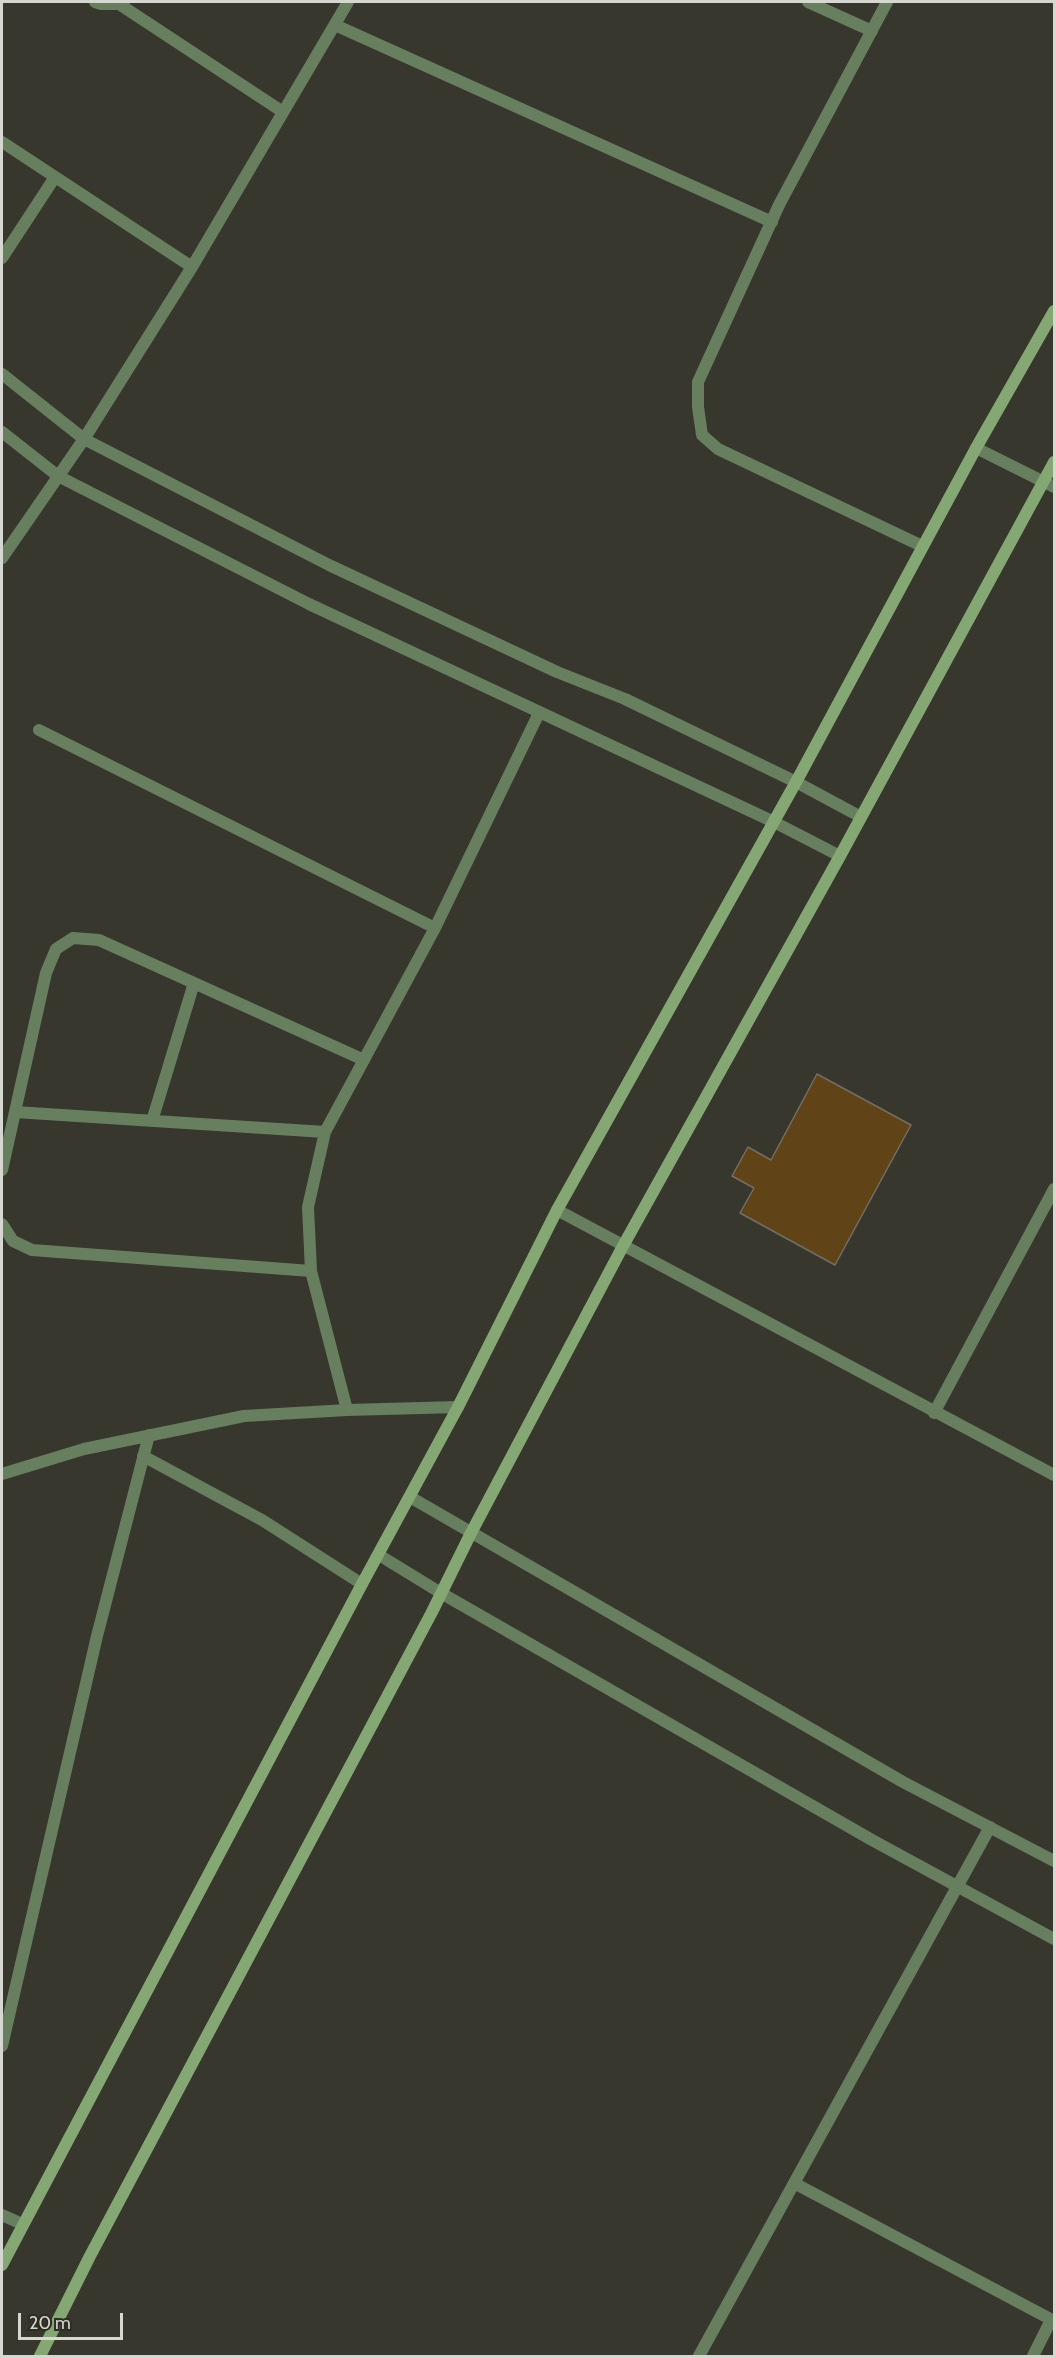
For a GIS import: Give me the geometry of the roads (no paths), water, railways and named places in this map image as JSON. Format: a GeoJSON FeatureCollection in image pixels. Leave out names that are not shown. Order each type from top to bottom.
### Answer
{"type":"FeatureCollection","features":[{"type":"Feature","properties":{"kind":"main road"},"geometry":{"type":"LineString","coordinates":[[2,2265],[458,1407],[557,1210],[774,822],[922,546],[1054,311]]}},
{"type":"Feature","properties":{"kind":"main road"},"geometry":{"type":"LineString","coordinates":[[40,2356],[90,2256],[623,1246],[1049,484],[1054,462]]}},
{"type":"Feature","properties":{"kind":"street"},"geometry":{"type":"LineString","coordinates":[[95,2],[122,3],[283,112]]}},
{"type":"Feature","properties":{"kind":"street"},"geometry":{"type":"LineString","coordinates":[[2,558],[84,439],[192,267],[348,2]]}},
{"type":"Feature","properties":{"kind":"street"},"geometry":{"type":"LineString","coordinates":[[808,2],[872,31]]}},
{"type":"Feature","properties":{"kind":"street"},"geometry":{"type":"LineString","coordinates":[[887,2],[772,222],[698,382],[698,407],[702,435],[718,449],[922,546]]}},
{"type":"Feature","properties":{"kind":"street"},"geometry":{"type":"LineString","coordinates":[[335,25],[772,222]]}},
{"type":"Feature","properties":{"kind":"street"},"geometry":{"type":"LineString","coordinates":[[2,142],[192,267]]}},
{"type":"Feature","properties":{"kind":"street"},"geometry":{"type":"LineString","coordinates":[[2,258],[55,177]]}},
{"type":"Feature","properties":{"kind":"street"},"geometry":{"type":"LineString","coordinates":[[2,374],[84,439],[328,565],[557,672],[625,699],[796,782],[861,817]]}},
{"type":"Feature","properties":{"kind":"street"},"geometry":{"type":"LineString","coordinates":[[2,432],[58,476],[309,604],[774,822],[840,856]]}},
{"type":"Feature","properties":{"kind":"street"},"geometry":{"type":"LineString","coordinates":[[976,448],[1049,484]]}},
{"type":"Feature","properties":{"kind":"street"},"geometry":{"type":"LineString","coordinates":[[346,1410],[311,1271],[308,1207],[325,1132],[435,928],[539,713]]}},
{"type":"Feature","properties":{"kind":"street"},"geometry":{"type":"LineString","coordinates":[[39,730],[435,928]]}},
{"type":"Feature","properties":{"kind":"street"},"geometry":{"type":"LineString","coordinates":[[2,1170],[46,973],[56,950],[73,938],[99,940],[364,1060]]}},
{"type":"Feature","properties":{"kind":"street"},"geometry":{"type":"LineString","coordinates":[[152,1121],[194,983]]}},
{"type":"Feature","properties":{"kind":"street"},"geometry":{"type":"LineString","coordinates":[[15,1112],[325,1132]]}},
{"type":"Feature","properties":{"kind":"street"},"geometry":{"type":"LineString","coordinates":[[934,1413],[1054,1190]]}},
{"type":"Feature","properties":{"kind":"street"},"geometry":{"type":"LineString","coordinates":[[557,1210],[1054,1475]]}},
{"type":"Feature","properties":{"kind":"street"},"geometry":{"type":"LineString","coordinates":[[2,1224],[13,1241],[32,1250],[311,1271]]}},
{"type":"Feature","properties":{"kind":"street"},"geometry":{"type":"LineString","coordinates":[[2,1474],[84,1449],[244,1416],[458,1407]]}},
{"type":"Feature","properties":{"kind":"street"},"geometry":{"type":"LineString","coordinates":[[2,2046],[97,1636],[148,1436]]}},
{"type":"Feature","properties":{"kind":"street"},"geometry":{"type":"LineString","coordinates":[[143,1456],[262,1520],[362,1584]]}},
{"type":"Feature","properties":{"kind":"street"},"geometry":{"type":"LineString","coordinates":[[410,1497],[903,1782],[1054,1861]]}},
{"type":"Feature","properties":{"kind":"street"},"geometry":{"type":"LineString","coordinates":[[379,1555],[441,1593],[872,1840],[1054,1939]]}},
{"type":"Feature","properties":{"kind":"street"},"geometry":{"type":"LineString","coordinates":[[699,2356],[990,1827]]}},
{"type":"Feature","properties":{"kind":"street"},"geometry":{"type":"LineString","coordinates":[[794,2183],[1053,2321],[1033,2356]]}},
{"type":"Feature","properties":{"kind":"street"},"geometry":{"type":"LineString","coordinates":[[2,2215],[22,2224]]}}]}
